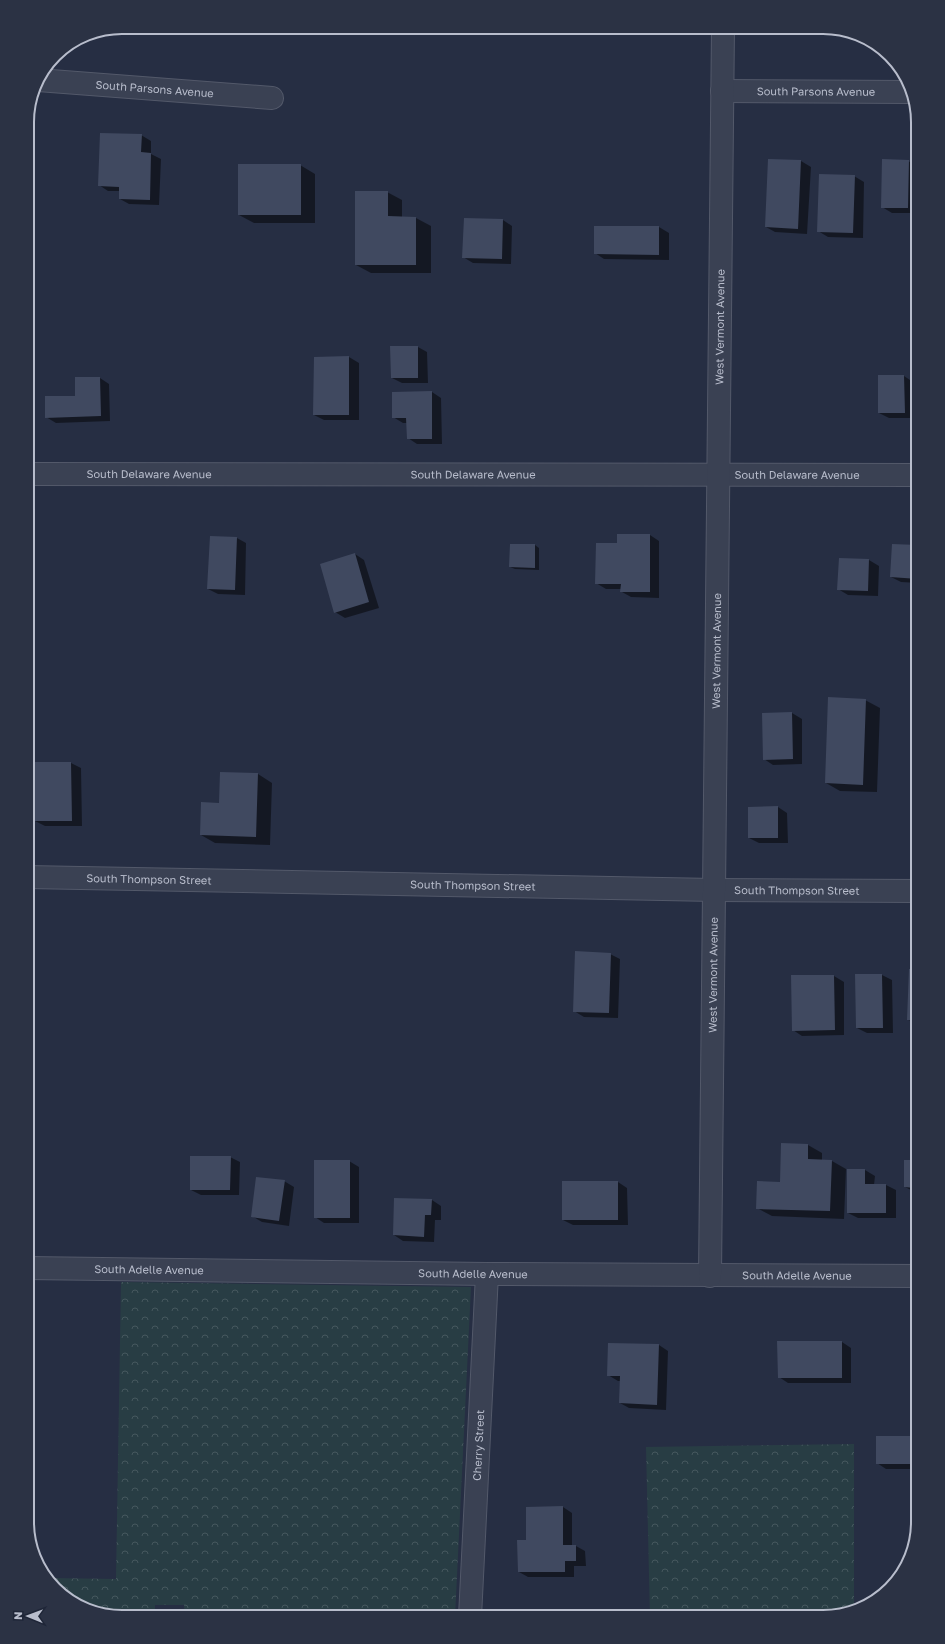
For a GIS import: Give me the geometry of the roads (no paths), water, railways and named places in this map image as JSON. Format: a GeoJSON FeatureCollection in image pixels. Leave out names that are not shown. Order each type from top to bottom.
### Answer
{"type":"FeatureCollection","features":[{"type":"Feature","properties":{"kind":"street","name":"West Vermont Avenue"},"geometry":{"type":"LineString","coordinates":[[710,1276],[717,476],[723,34]]}},
{"type":"Feature","properties":{"kind":"street","name":"South Parsons Avenue"},"geometry":{"type":"LineString","coordinates":[[45,81],[272,98]]}},
{"type":"Feature","properties":{"kind":"street","name":"South Parsons Avenue"},"geometry":{"type":"LineString","coordinates":[[722,91],[905,92]]}},
{"type":"Feature","properties":{"kind":"street","name":"South Delaware Avenue"},"geometry":{"type":"LineString","coordinates":[[34,474],[911,475]]}},
{"type":"Feature","properties":{"kind":"street","name":"South Thompson Street"},"geometry":{"type":"LineString","coordinates":[[34,877],[714,890],[911,891]]}},
{"type":"Feature","properties":{"kind":"street","name":"South Adelle Avenue"},"geometry":{"type":"LineString","coordinates":[[34,1268],[487,1274],[911,1276]]}},
{"type":"Feature","properties":{"kind":"street","name":"Cherry Street"},"geometry":{"type":"LineString","coordinates":[[470,1610],[487,1274]]}}]}
